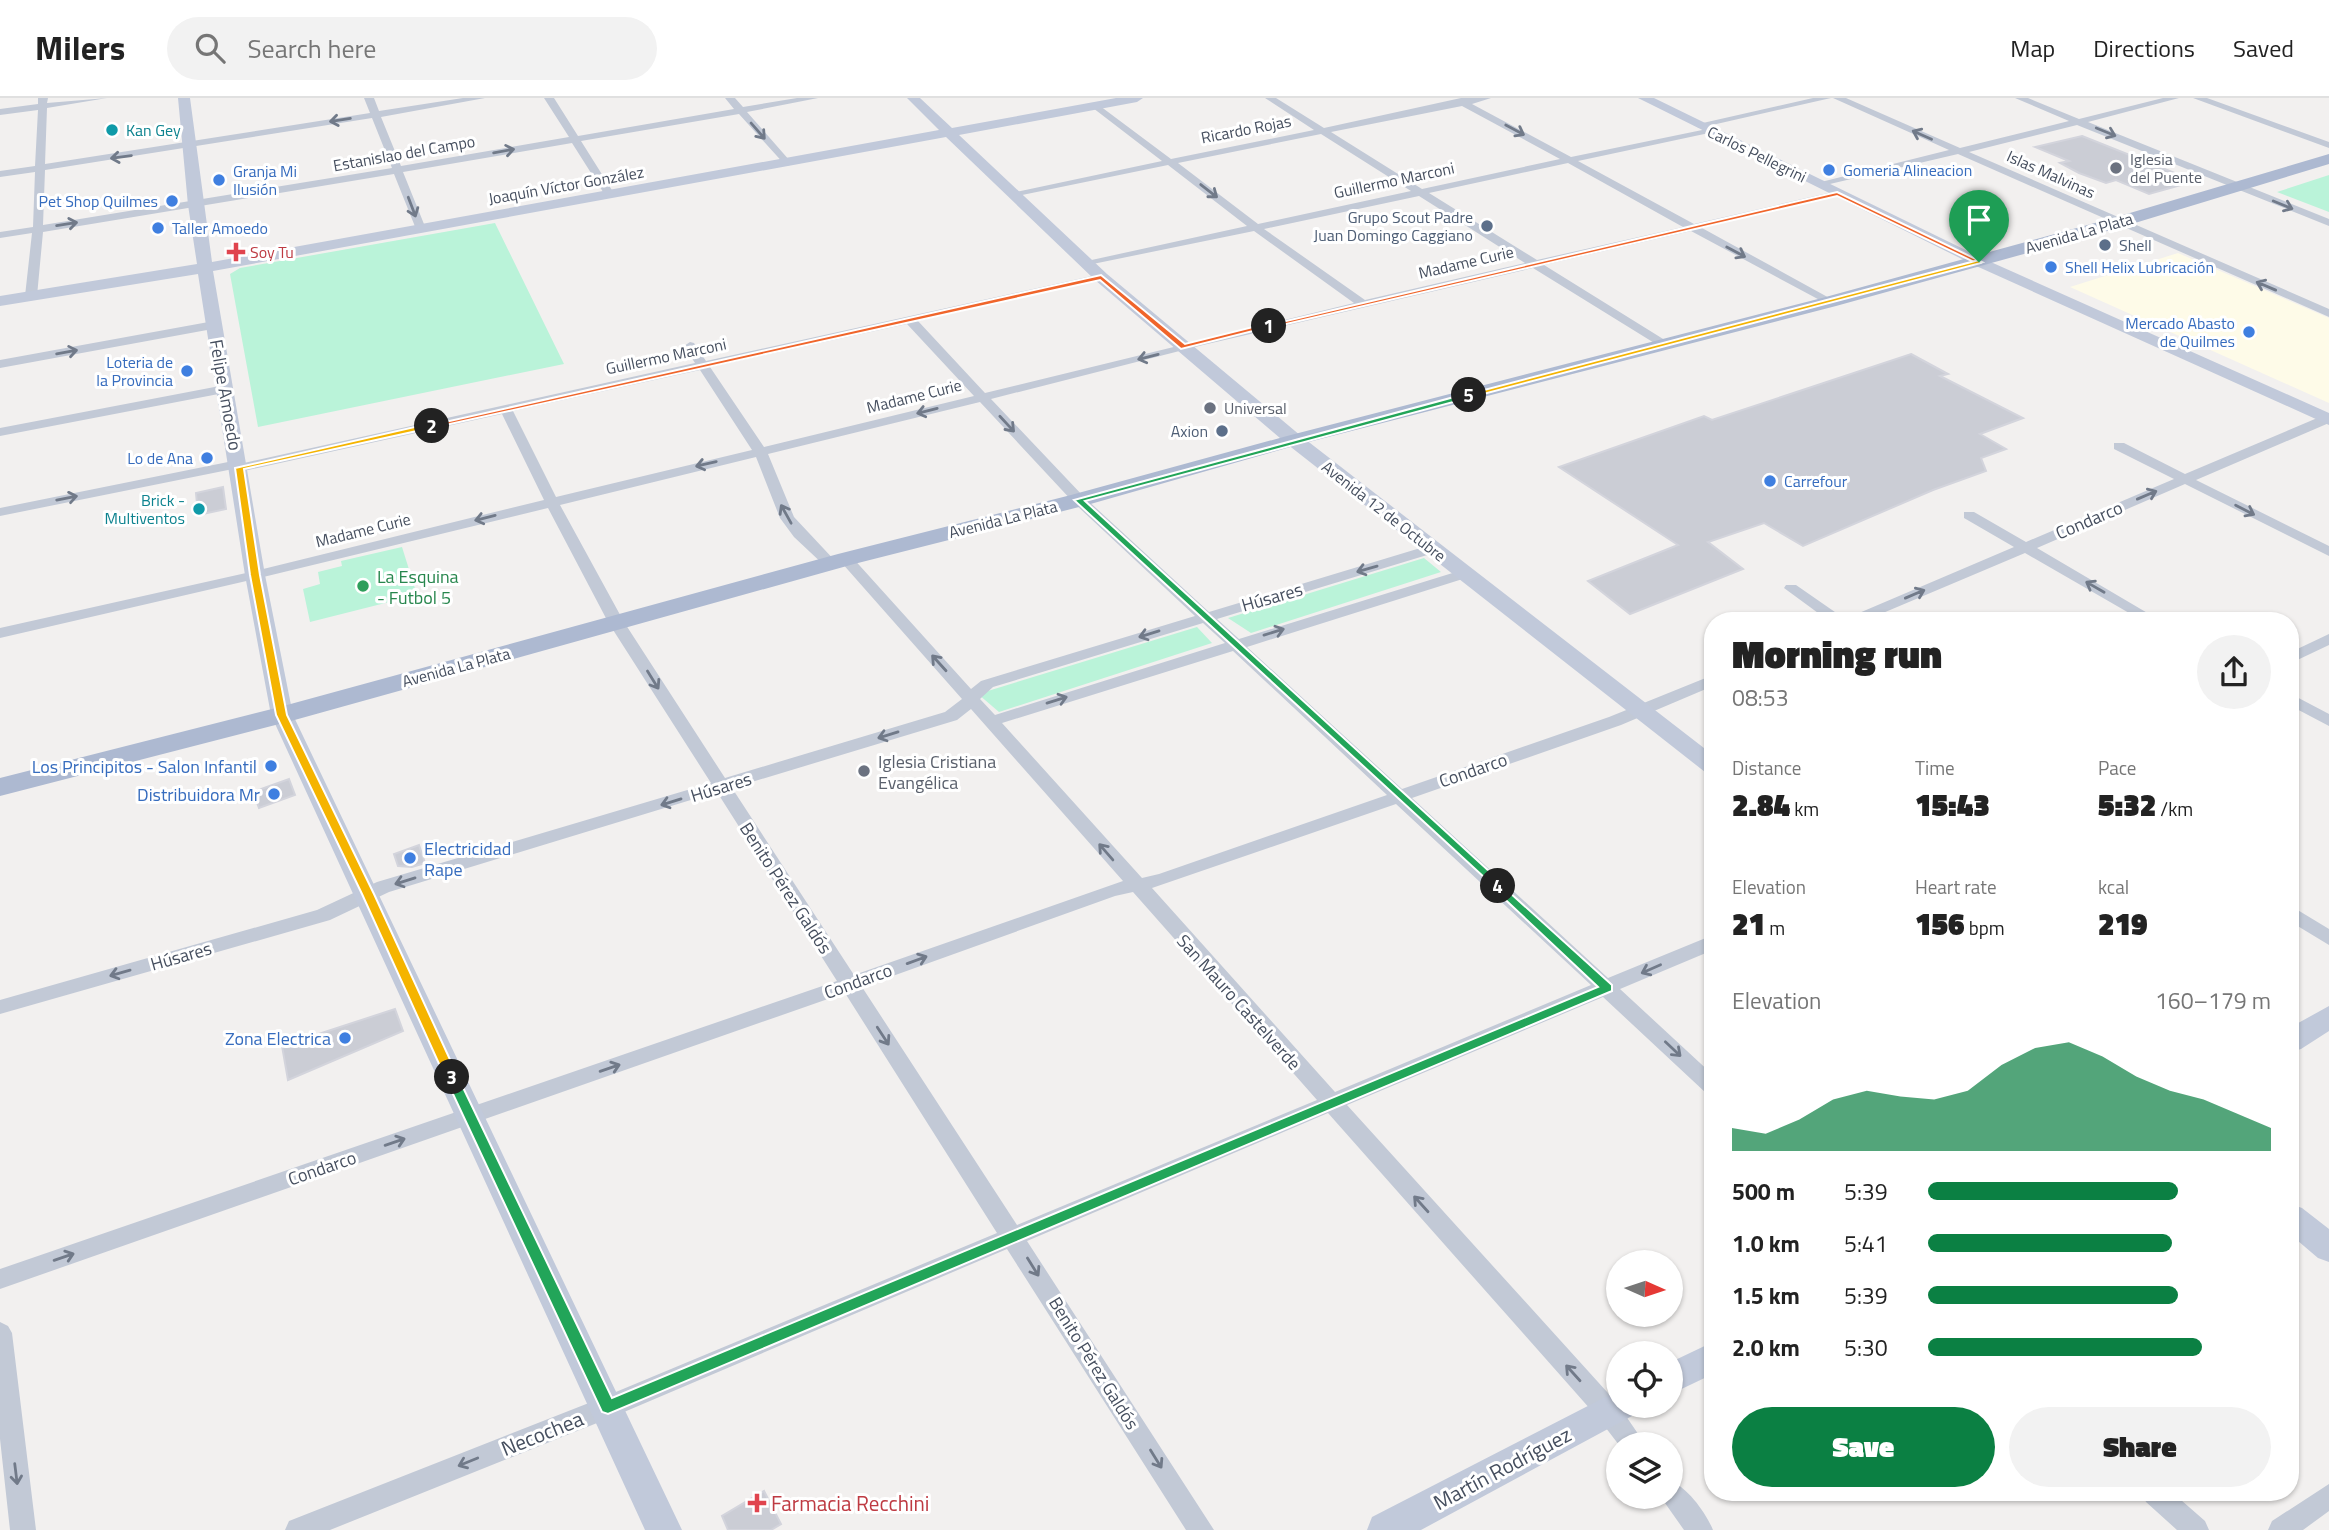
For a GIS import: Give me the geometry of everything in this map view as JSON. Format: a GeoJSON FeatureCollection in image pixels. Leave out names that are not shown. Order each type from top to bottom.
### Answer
{"type":"FeatureCollection","features":[{"type":"Feature","properties":{"kind":"main road","name":"Felipe Amoedo"},"geometry":{"type":"LineString","coordinates":[[184,98],[195,205],[214,325],[255,575],[282,715],[664,1530]]}},
{"type":"Feature","properties":{"kind":"main road","name":"Avenida 12 de Octubre"},"geometry":{"type":"LineString","coordinates":[[913,98],[1101,277],[1294,440],[1704,760]]}},
{"type":"Feature","properties":{"kind":"main road","name":"Joaquín Víctor González"},"geometry":{"type":"LineString","coordinates":[[0,301],[205,268],[950,134],[1102,102],[1137,98]]}},
{"type":"Feature","properties":{"kind":"main road","name":"Carlos Pellegrini"},"geometry":{"type":"LineString","coordinates":[[1644,98],[1979,262],[2328,420]]}},
{"type":"Feature","properties":{"kind":"main road","name":"Avenida La Plata"},"geometry":{"type":"LineString","coordinates":[[0,787],[282,715],[1294,440],[1979,262],[2329,159]]}},
{"type":"Feature","properties":{"kind":"main road"},"geometry":{"type":"LineString","coordinates":[[2299,1036],[2329,1017]]}},
{"type":"Feature","properties":{"kind":"main road"},"geometry":{"type":"LineString","coordinates":[[2299,1224],[2329,1248]]}},
{"type":"Feature","properties":{"kind":"main road"},"geometry":{"type":"LineString","coordinates":[[1683,1373],[1704,1362]]}},
{"type":"Feature","properties":{"kind":"main road","name":"Martín Rodríguez"},"geometry":{"type":"LineString","coordinates":[[1385,1530],[1606,1412]]}},
{"type":"Feature","properties":{"kind":"street"},"geometry":{"type":"LineString","coordinates":[[0,112],[43,102],[102,98]]}},
{"type":"Feature","properties":{"kind":"street"},"geometry":{"type":"LineString","coordinates":[[369,98],[421,229]]}},
{"type":"Feature","properties":{"kind":"street"},"geometry":{"type":"LineString","coordinates":[[0,174],[480,98]]}},
{"type":"Feature","properties":{"kind":"street"},"geometry":{"type":"LineString","coordinates":[[550,98],[610,195]]}},
{"type":"Feature","properties":{"kind":"street"},"geometry":{"type":"LineString","coordinates":[[730,98],[786,163]]}},
{"type":"Feature","properties":{"kind":"street","name":"Estanislao del Campo"},"geometry":{"type":"LineString","coordinates":[[0,234],[195,205],[813,98]]}},
{"type":"Feature","properties":{"kind":"street"},"geometry":{"type":"LineString","coordinates":[[1270,98],[1664,345]]}},
{"type":"Feature","properties":{"kind":"street","name":"Ricardo Rojas"},"geometry":{"type":"LineString","coordinates":[[1012,194],[1322,132],[1459,100],[1486,98]]}},
{"type":"Feature","properties":{"kind":"street","name":"Guillermo Marconi"},"geometry":{"type":"LineString","coordinates":[[1087,264],[1570,160],[1826,98]]}},
{"type":"Feature","properties":{"kind":"street","name":"Islas Malvinas"},"geometry":{"type":"LineString","coordinates":[[1838,98],[2329,313]]}},
{"type":"Feature","properties":{"kind":"street"},"geometry":{"type":"LineString","coordinates":[[2020,98],[2329,223]]}},
{"type":"Feature","properties":{"kind":"street"},"geometry":{"type":"LineString","coordinates":[[1821,185],[2174,98]]}},
{"type":"Feature","properties":{"kind":"street"},"geometry":{"type":"LineString","coordinates":[[2198,98],[2329,145]]}},
{"type":"Feature","properties":{"kind":"street"},"geometry":{"type":"LineString","coordinates":[[1459,100],[1829,302]]}},
{"type":"Feature","properties":{"kind":"street"},"geometry":{"type":"LineString","coordinates":[[32,296],[38,229],[43,102]]}},
{"type":"Feature","properties":{"kind":"street"},"geometry":{"type":"LineString","coordinates":[[1102,102],[1170,162],[1256,228],[1363,304]]}},
{"type":"Feature","properties":{"kind":"street","name":"Madame Curie"},"geometry":{"type":"LineString","coordinates":[[0,633],[255,575],[1183,347],[1837,194]]}},
{"type":"Feature","properties":{"kind":"street","name":"Guillermo Marconi"},"geometry":{"type":"LineString","coordinates":[[0,512],[239,466],[1101,277]]}},
{"type":"Feature","properties":{"kind":"street"},"geometry":{"type":"LineString","coordinates":[[911,320],[1079,500],[1237,643],[1704,1079]]}},
{"type":"Feature","properties":{"kind":"street"},"geometry":{"type":"LineString","coordinates":[[0,364],[214,325]]}},
{"type":"Feature","properties":{"kind":"street","name":"San Mauro Castelverde"},"geometry":{"type":"LineString","coordinates":[[690,346],[760,451],[787,518],[799,534],[839,562],[972,699],[1331,1104],[1606,1399]]}},
{"type":"Feature","properties":{"kind":"street"},"geometry":{"type":"LineString","coordinates":[[0,432],[225,389]]}},
{"type":"Feature","properties":{"kind":"street","name":"Benito Pérez Galdós"},"geometry":{"type":"LineString","coordinates":[[506,409],[551,501],[617,622],[720,787],[1015,1238],[1201,1530]]}},
{"type":"Feature","properties":{"kind":"street","name":"Condarco"},"geometry":{"type":"LineString","coordinates":[[1873,612],[2328,420]]}},
{"type":"Feature","properties":{"kind":"street"},"geometry":{"type":"LineString","coordinates":[[2119,446],[2329,552]]}},
{"type":"Feature","properties":{"kind":"street"},"geometry":{"type":"LineString","coordinates":[[1969,515],[2138,612]]}},
{"type":"Feature","properties":{"kind":"street","name":"Húsares"},"geometry":{"type":"LineString","coordinates":[[0,1007],[323,915],[368,894],[951,716],[962,710],[987,684],[1432,549]]}},
{"type":"Feature","properties":{"kind":"street","name":"Húsares"},"geometry":{"type":"LineString","coordinates":[[992,721],[1464,574]]}},
{"type":"Feature","properties":{"kind":"street"},"geometry":{"type":"LineString","coordinates":[[1791,589],[1826,612]]}},
{"type":"Feature","properties":{"kind":"street"},"geometry":{"type":"LineString","coordinates":[[2299,654],[2329,639]]}},
{"type":"Feature","properties":{"kind":"street","name":"Condarco"},"geometry":{"type":"LineString","coordinates":[[0,1279],[1112,890],[1162,880],[1640,710],[1704,684]]}},
{"type":"Feature","properties":{"kind":"street"},"geometry":{"type":"LineString","coordinates":[[2299,704],[2329,721]]}},
{"type":"Feature","properties":{"kind":"street"},"geometry":{"type":"LineString","coordinates":[[2299,918],[2329,938]]}},
{"type":"Feature","properties":{"kind":"street","name":"Necochea"},"geometry":{"type":"LineString","coordinates":[[298,1530],[608,1407],[1015,1238],[1704,946]]}},
{"type":"Feature","properties":{"kind":"street"},"geometry":{"type":"LineString","coordinates":[[0,1333],[23,1530]]}},
{"type":"Feature","properties":{"kind":"street"},"geometry":{"type":"LineString","coordinates":[[2281,1530],[2329,1496]]}},
{"type":"Feature","properties":{"kind":"street"},"geometry":{"type":"LineString","coordinates":[[2164,1501],[2196,1530]]}},
{"type":"Feature","properties":{"kind":"street"},"geometry":{"type":"LineString","coordinates":[[1683,1508],[1700,1530]]}},
{"type":"Feature","properties":{"kind":"shaded area","name":"Mercado Abasto de Quilmes"},"geometry":{"type":"Polygon","coordinates":[[[2178,253],[2329,318],[2329,403],[2070,287],[2178,253]]]}},
{"type":"Feature","properties":{"kind":"green space"},"geometry":{"type":"Polygon","coordinates":[[[2329,175],[2329,212],[2277,192],[2329,175]]]}},
{"type":"Feature","properties":{"kind":"green space"},"geometry":{"type":"Polygon","coordinates":[[[495,223],[564,364],[258,427],[230,274],[240,268],[495,223]]]}},
{"type":"Feature","properties":{"kind":"green space","name":"La Esquina - Futbol 5"},"geometry":{"type":"Polygon","coordinates":[[[402,547],[417,595],[310,622],[303,589],[320,584],[318,572],[342,566],[341,561],[402,547]]]}},
{"type":"Feature","properties":{"kind":"green space"},"geometry":{"type":"Polygon","coordinates":[[[1424,558],[1441,572],[1251,633],[1228,618],[1424,558]]]}},
{"type":"Feature","properties":{"kind":"green space"},"geometry":{"type":"Polygon","coordinates":[[[1197,627],[1212,643],[999,712],[978,694],[1197,627]]]}},
{"type":"Feature","properties":{"kind":"building","name":"Iglesia del Puente"},"geometry":{"type":"Polygon","coordinates":[[[2082,136],[2195,181],[2149,194],[2116,180],[2106,183],[2079,173],[2060,163],[2069,161],[2035,147],[2082,136]]]}},
{"type":"Feature","properties":{"kind":"building","name":"Carrefour"},"geometry":{"type":"Polygon","coordinates":[[[1911,354],[1948,374],[1940,376],[2023,418],[1980,434],[2006,449],[1981,458],[1986,471],[1933,490],[1803,546],[1764,523],[1708,542],[1743,569],[1630,614],[1588,581],[1678,545],[1559,467],[1704,416],[1712,420],[1911,354]]]}},
{"type":"Feature","properties":{"kind":"building"},"geometry":{"type":"Polygon","coordinates":[[[223,487],[226,509],[198,515],[196,493],[223,487]]]}},
{"type":"Feature","properties":{"kind":"building","name":"Distribuidora Mr"},"geometry":{"type":"Polygon","coordinates":[[[289,779],[295,795],[259,808],[253,792],[289,779]]]}},
{"type":"Feature","properties":{"kind":"building","name":"Electricidad Rape"},"geometry":{"type":"Polygon","coordinates":[[[419,845],[425,863],[412,867],[398,866],[394,854],[419,845]]]}},
{"type":"Feature","properties":{"kind":"building","name":"Zona Electrica"},"geometry":{"type":"Polygon","coordinates":[[[395,1009],[403,1031],[288,1080],[282,1046],[395,1009]]]}},
{"type":"Feature","properties":{"kind":"building","name":"Farmacia Recchini"},"geometry":{"type":"Polygon","coordinates":[[[764,1491],[781,1524],[771,1530],[728,1530],[722,1516],[764,1491]]]}},
{"type":"Feature","properties":{"kind":"place","name":"Kan Gey"},"geometry":{"type":"Point","coordinates":[112,130]}},
{"type":"Feature","properties":{"kind":"place","name":"Iglesia del Puente"},"geometry":{"type":"Point","coordinates":[2116,168]}},
{"type":"Feature","properties":{"kind":"place","name":"Gomeria Alineacion"},"geometry":{"type":"Point","coordinates":[1829,170]}},
{"type":"Feature","properties":{"kind":"place","name":"Granja Mi Ilusión"},"geometry":{"type":"Point","coordinates":[219,180]}},
{"type":"Feature","properties":{"kind":"place","name":"Pet Shop Quilmes"},"geometry":{"type":"Point","coordinates":[172,201]}},
{"type":"Feature","properties":{"kind":"place","name":"Grupo Scout Padre Juan Domingo Caggiano"},"geometry":{"type":"Point","coordinates":[1487,226]}},
{"type":"Feature","properties":{"kind":"place","name":"Taller Amoedo"},"geometry":{"type":"Point","coordinates":[158,228]}},
{"type":"Feature","properties":{"kind":"place","name":"Shell"},"geometry":{"type":"Point","coordinates":[2105,245]}},
{"type":"Feature","properties":{"kind":"place","name":"Soy Tu"},"geometry":{"type":"Point","coordinates":[236,252]}},
{"type":"Feature","properties":{"kind":"place","name":"Shell Helix Lubricación"},"geometry":{"type":"Point","coordinates":[2051,267]}},
{"type":"Feature","properties":{"kind":"place","name":"Mercado Abasto de Quilmes"},"geometry":{"type":"Point","coordinates":[2249,332]}},
{"type":"Feature","properties":{"kind":"place","name":"Loteria de la Provincia"},"geometry":{"type":"Point","coordinates":[187,371]}},
{"type":"Feature","properties":{"kind":"place","name":"Universal"},"geometry":{"type":"Point","coordinates":[1210,408]}},
{"type":"Feature","properties":{"kind":"place","name":"Axion"},"geometry":{"type":"Point","coordinates":[1222,431]}},
{"type":"Feature","properties":{"kind":"place","name":"Lo de Ana"},"geometry":{"type":"Point","coordinates":[207,458]}},
{"type":"Feature","properties":{"kind":"place","name":"Carrefour"},"geometry":{"type":"Point","coordinates":[1770,481]}},
{"type":"Feature","properties":{"kind":"place","name":"Brick - Multiventos"},"geometry":{"type":"Point","coordinates":[199,509]}},
{"type":"Feature","properties":{"kind":"place","name":"La Esquina - Futbol 5"},"geometry":{"type":"Point","coordinates":[363,586]}},
{"type":"Feature","properties":{"kind":"place","name":"Los Principitos - Salon Infantil"},"geometry":{"type":"Point","coordinates":[271,766]}},
{"type":"Feature","properties":{"kind":"place","name":"Iglesia Cristiana Evangélica"},"geometry":{"type":"Point","coordinates":[864,771]}},
{"type":"Feature","properties":{"kind":"place","name":"Distribuidora Mr"},"geometry":{"type":"Point","coordinates":[274,794]}},
{"type":"Feature","properties":{"kind":"place","name":"Electricidad Rape"},"geometry":{"type":"Point","coordinates":[410,858]}},
{"type":"Feature","properties":{"kind":"place","name":"Zona Electrica"},"geometry":{"type":"Point","coordinates":[345,1038]}},
{"type":"Feature","properties":{"kind":"place","name":"Farmacia Recchini"},"geometry":{"type":"Point","coordinates":[757,1503]}},
{"type":"Feature","properties":{"kind":"route"},"geometry":{"type":"LineString","coordinates":[[1837,194],[1979,262],[1294,440],[1079,500],[1237,643],[1607,988],[608,1407],[282,715],[255,575],[239,468],[1101,277],[1183,347],[1837,194]]}}]}
